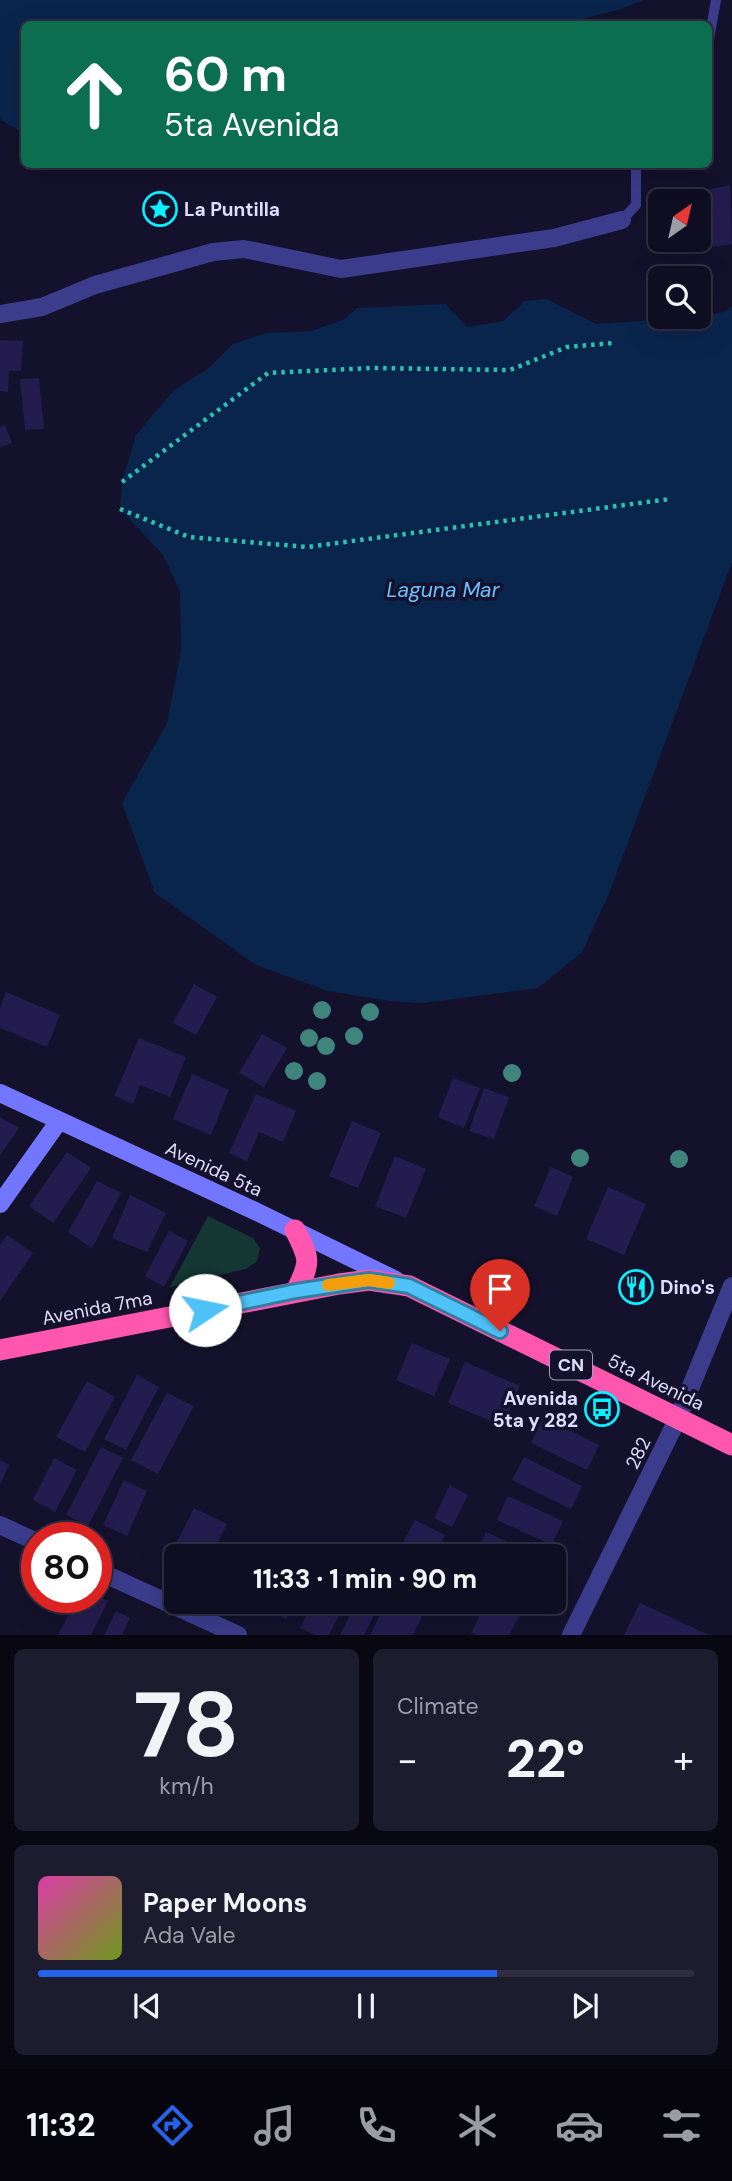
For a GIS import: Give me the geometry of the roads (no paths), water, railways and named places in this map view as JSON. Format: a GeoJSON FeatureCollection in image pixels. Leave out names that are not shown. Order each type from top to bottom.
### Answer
{"type":"FeatureCollection","features":[{"type":"Feature","properties":{"kind":"highway"},"geometry":{"type":"LineString","coordinates":[[295,1230],[306,1252],[307,1268],[296,1291]]}},
{"type":"Feature","properties":{"kind":"highway","name":"Avenida 7ma"},"geometry":{"type":"LineString","coordinates":[[0,1350],[296,1291],[369,1280],[409,1286]]}},
{"type":"Feature","properties":{"kind":"highway","name":"5ta Avenida"},"geometry":{"type":"LineString","coordinates":[[409,1286],[732,1445]]}},
{"type":"Feature","properties":{"kind":"street"},"geometry":{"type":"LineString","coordinates":[[0,314],[42,307],[95,285],[213,252],[244,249],[341,269],[554,238],[622,220]]}},
{"type":"Feature","properties":{"kind":"street","name":"Avenida 5ta"},"geometry":{"type":"LineString","coordinates":[[0,1093],[409,1286]]}},
{"type":"Feature","properties":{"kind":"street"},"geometry":{"type":"LineString","coordinates":[[0,1204],[59,1121]]}},
{"type":"Feature","properties":{"kind":"street","name":"282"},"geometry":{"type":"LineString","coordinates":[[571,1635],[678,1418],[732,1286]]}},
{"type":"Feature","properties":{"kind":"street"},"geometry":{"type":"LineString","coordinates":[[0,1525],[21,1535]]}},
{"type":"Feature","properties":{"kind":"street"},"geometry":{"type":"LineString","coordinates":[[112,1577],[238,1635]]}},
{"type":"Feature","properties":{"kind":"lane"},"geometry":{"type":"LineString","coordinates":[[712,22],[716,0]]}},
{"type":"Feature","properties":{"kind":"lane"},"geometry":{"type":"LineString","coordinates":[[622,220],[636,205],[635,168]]}},
{"type":"Feature","properties":{"kind":"water"},"geometry":{"type":"Polygon","coordinates":[[[0,0],[644,0],[575,21],[21,21],[21,132],[0,119],[0,0]]]}},
{"type":"Feature","properties":{"kind":"water","name":"Laguna Mar"},"geometry":{"type":"Polygon","coordinates":[[[546,299],[596,324],[648,320],[648,329],[711,329],[711,314],[723,312],[732,306],[732,562],[608,896],[582,952],[538,988],[423,1003],[389,1001],[328,991],[256,965],[155,893],[122,803],[167,723],[181,651],[180,591],[163,555],[120,509],[122,482],[136,435],[174,390],[208,369],[233,344],[266,333],[311,331],[343,320],[357,308],[445,304],[467,327],[503,321],[525,301],[546,299]]]}},
{"type":"Feature","properties":{"kind":"place","name":"La Puntilla"},"geometry":{"type":"Point","coordinates":[160,209]}},
{"type":"Feature","properties":{"kind":"place","name":"Dino's"},"geometry":{"type":"Point","coordinates":[636,1287]}},
{"type":"Feature","properties":{"kind":"place","name":"Avenida 5ta y 282"},"geometry":{"type":"Point","coordinates":[602,1409]}}]}
